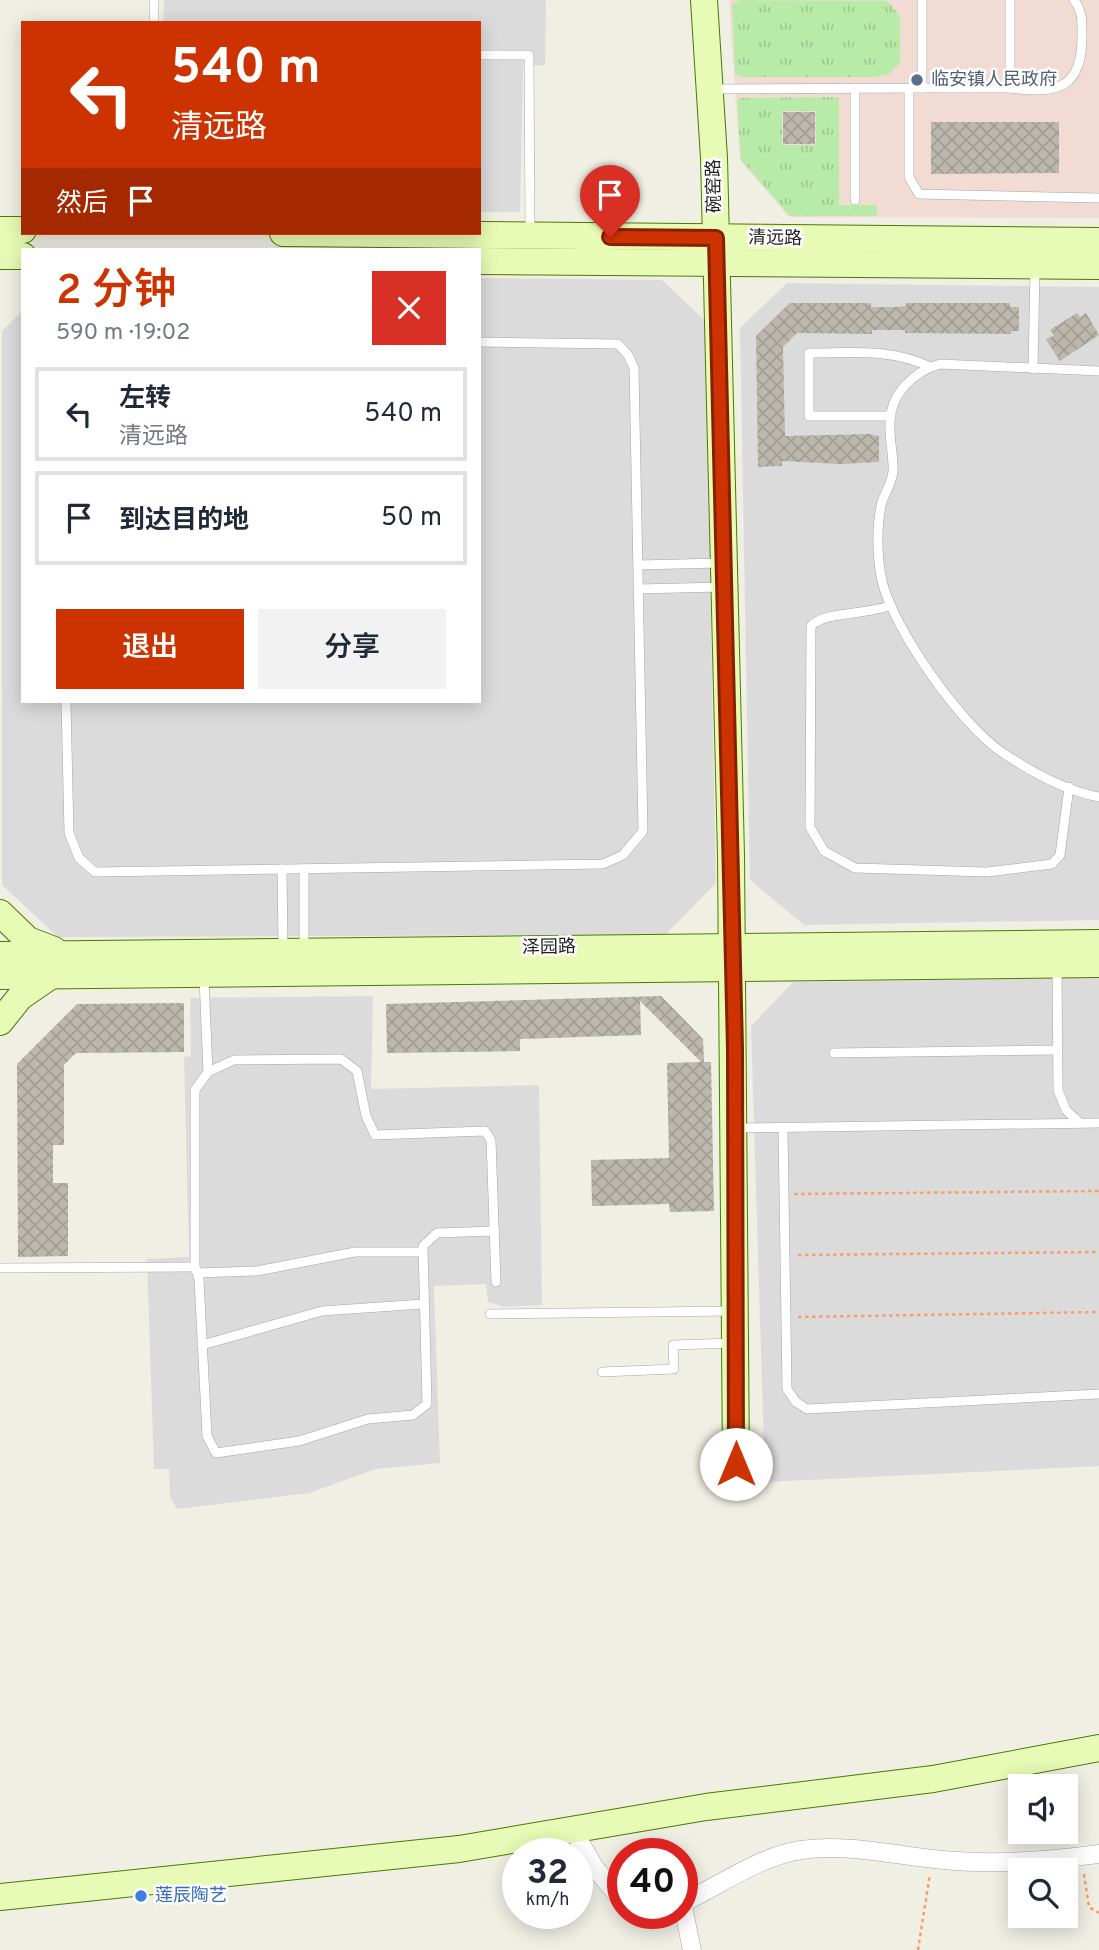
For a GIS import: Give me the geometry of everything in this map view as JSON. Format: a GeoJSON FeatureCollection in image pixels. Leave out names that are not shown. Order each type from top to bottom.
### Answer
{"type":"FeatureCollection","features":[{"type":"Feature","properties":{"kind":"street","name":"碗窑路"},"geometry":{"type":"LineString","coordinates":[[704,0],[716,251],[733,957],[736,1464]]}},
{"type":"Feature","properties":{"kind":"street"},"geometry":{"type":"LineString","coordinates":[[0,230],[21,230]]}},
{"type":"Feature","properties":{"kind":"street","name":"清远路"},"geometry":{"type":"LineString","coordinates":[[448,235],[530,236],[716,251],[1035,266],[1099,266]]}},
{"type":"Feature","properties":{"kind":"street","name":"清远路"},"geometry":{"type":"LineString","coordinates":[[481,261],[716,251],[1099,241]]}},
{"type":"Feature","properties":{"kind":"street"},"geometry":{"type":"LineString","coordinates":[[0,256],[21,256]]}},
{"type":"Feature","properties":{"kind":"street"},"geometry":{"type":"LineString","coordinates":[[0,914],[58,964],[20,997],[0,1023]]}},
{"type":"Feature","properties":{"kind":"street","name":"泽园路"},"geometry":{"type":"LineString","coordinates":[[0,955],[58,964],[204,973],[1099,943]]}},
{"type":"Feature","properties":{"kind":"street","name":"泽园路"},"geometry":{"type":"LineString","coordinates":[[0,976],[58,964],[293,951],[1099,964]]}},
{"type":"Feature","properties":{"kind":"street"},"geometry":{"type":"LineString","coordinates":[[0,1897],[459,1849],[706,1807],[933,1779],[1099,1748]]}},
{"type":"Feature","properties":{"kind":"street"},"geometry":{"type":"LineString","coordinates":[[573,1829],[595,1868],[607,1883]]}},
{"type":"Feature","properties":{"kind":"street"},"geometry":{"type":"LineString","coordinates":[[698,1894],[756,1865],[800,1850],[874,1850],[933,1858],[1037,1862],[1090,1855]]}},
{"type":"Feature","properties":{"kind":"street"},"geometry":{"type":"LineString","coordinates":[[688,1929],[692,1950]]}},
{"type":"Feature","properties":{"kind":"lane"},"geometry":{"type":"LineString","coordinates":[[154,0],[154,21]]}},
{"type":"Feature","properties":{"kind":"lane"},"geometry":{"type":"LineString","coordinates":[[922,0],[922,88]]}},
{"type":"Feature","properties":{"kind":"lane"},"geometry":{"type":"LineString","coordinates":[[1010,0],[1010,88]]}},
{"type":"Feature","properties":{"kind":"lane"},"geometry":{"type":"LineString","coordinates":[[710,89],[1059,88],[1073,78],[1082,58],[1082,14],[1074,0]]}},
{"type":"Feature","properties":{"kind":"lane"},"geometry":{"type":"LineString","coordinates":[[481,55],[529,55],[530,236]]}},
{"type":"Feature","properties":{"kind":"lane"},"geometry":{"type":"LineString","coordinates":[[855,88],[855,200]]}},
{"type":"Feature","properties":{"kind":"lane"},"geometry":{"type":"LineString","coordinates":[[909,88],[909,177],[919,194],[1099,198]]}},
{"type":"Feature","properties":{"kind":"lane"},"geometry":{"type":"LineString","coordinates":[[1032,369],[1035,266]]}},
{"type":"Feature","properties":{"kind":"lane"},"geometry":{"type":"LineString","coordinates":[[66,703],[69,833],[74,850],[95,872],[603,864],[631,848],[643,831],[634,368],[628,355],[618,344],[481,342]]}},
{"type":"Feature","properties":{"kind":"lane"},"geometry":{"type":"LineString","coordinates":[[891,416],[809,416],[809,353],[890,353],[911,357],[930,367]]}},
{"type":"Feature","properties":{"kind":"lane"},"geometry":{"type":"LineString","coordinates":[[1099,371],[940,364],[930,367],[905,385],[894,403],[891,416],[893,474],[882,505],[878,528],[882,580],[891,605],[926,669],[959,709],[1001,752],[1069,787],[1099,797]]}},
{"type":"Feature","properties":{"kind":"lane"},"geometry":{"type":"LineString","coordinates":[[638,565],[723,575]]}},
{"type":"Feature","properties":{"kind":"lane"},"geometry":{"type":"LineString","coordinates":[[638,589],[723,575]]}},
{"type":"Feature","properties":{"kind":"lane"},"geometry":{"type":"LineString","coordinates":[[891,605],[877,612],[818,618],[811,626],[810,827],[824,851],[855,868],[987,872],[1052,864],[1060,855],[1069,787]]}},
{"type":"Feature","properties":{"kind":"lane"},"geometry":{"type":"LineString","coordinates":[[282,869],[293,951]]}},
{"type":"Feature","properties":{"kind":"lane"},"geometry":{"type":"LineString","coordinates":[[293,951],[304,869]]}},
{"type":"Feature","properties":{"kind":"lane"},"geometry":{"type":"LineString","coordinates":[[1056,965],[1059,1097],[1066,1110],[1081,1123]]}},
{"type":"Feature","properties":{"kind":"lane"},"geometry":{"type":"LineString","coordinates":[[204,973],[208,1072]]}},
{"type":"Feature","properties":{"kind":"lane"},"geometry":{"type":"LineString","coordinates":[[834,1053],[1058,1050]]}},
{"type":"Feature","properties":{"kind":"lane"},"geometry":{"type":"LineString","coordinates":[[495,1231],[438,1233],[425,1242],[421,1252],[427,1404],[421,1411],[413,1415],[368,1419],[271,1447],[216,1453],[206,1436],[196,1270],[193,1119],[195,1090],[208,1072],[234,1060],[341,1059],[357,1071],[366,1116],[375,1135],[485,1131],[491,1140],[495,1231],[496,1282]]}},
{"type":"Feature","properties":{"kind":"lane"},"geometry":{"type":"LineString","coordinates":[[735,1128],[1099,1123]]}},
{"type":"Feature","properties":{"kind":"lane"},"geometry":{"type":"LineString","coordinates":[[783,1128],[787,1389],[796,1402],[807,1409],[1099,1394]]}},
{"type":"Feature","properties":{"kind":"lane"},"geometry":{"type":"LineString","coordinates":[[0,1268],[257,1271],[355,1252],[421,1252]]}},
{"type":"Feature","properties":{"kind":"lane"},"geometry":{"type":"LineString","coordinates":[[202,1345],[322,1311],[423,1304]]}},
{"type":"Feature","properties":{"kind":"lane"},"geometry":{"type":"LineString","coordinates":[[490,1314],[736,1311]]}},
{"type":"Feature","properties":{"kind":"lane"},"geometry":{"type":"LineString","coordinates":[[602,1371],[674,1369],[673,1345],[736,1343]]}},
{"type":"Feature","properties":{"kind":"path"},"geometry":{"type":"LineString","coordinates":[[784,1194],[1099,1191]]}},
{"type":"Feature","properties":{"kind":"path"},"geometry":{"type":"LineString","coordinates":[[785,1255],[1099,1252]]}},
{"type":"Feature","properties":{"kind":"path"},"geometry":{"type":"LineString","coordinates":[[786,1318],[1099,1312]]}},
{"type":"Feature","properties":{"kind":"path"},"geometry":{"type":"LineString","coordinates":[[1090,1855],[1089,1907],[1099,1913]]}},
{"type":"Feature","properties":{"kind":"path"},"geometry":{"type":"LineString","coordinates":[[918,1950],[933,1858]]}},
{"type":"Feature","properties":{"kind":"shaded area"},"geometry":{"type":"Polygon","coordinates":[[[164,0],[546,0],[545,65],[523,66],[520,212],[481,212],[481,21],[163,21],[164,0]]]}},
{"type":"Feature","properties":{"kind":"shaded area","name":"临安镇人民政府"},"geometry":{"type":"Polygon","coordinates":[[[729,0],[1099,0],[1099,218],[789,217],[740,160],[729,0]]]}},
{"type":"Feature","properties":{"kind":"shaded area"},"geometry":{"type":"Polygon","coordinates":[[[481,278],[662,280],[705,321],[716,883],[665,935],[58,937],[2,885],[2,331],[21,312],[21,703],[481,703],[481,278]]]}},
{"type":"Feature","properties":{"kind":"shaded area"},"geometry":{"type":"Polygon","coordinates":[[[787,283],[1099,287],[1099,920],[804,925],[750,880],[740,328],[787,283]]]}},
{"type":"Feature","properties":{"kind":"shaded area"},"geometry":{"type":"Polygon","coordinates":[[[1099,978],[1099,1466],[765,1482],[751,1026],[793,982],[1099,978]]]}},
{"type":"Feature","properties":{"kind":"shaded area"},"geometry":{"type":"Polygon","coordinates":[[[373,996],[371,1089],[539,1085],[542,1305],[504,1307],[488,1302],[486,1284],[434,1286],[440,1463],[376,1469],[309,1493],[177,1509],[170,1497],[169,1469],[154,1469],[147,1259],[189,1257],[184,1057],[191,1056],[190,998],[373,996]]]}},
{"type":"Feature","properties":{"kind":"green space"},"geometry":{"type":"Polygon","coordinates":[[[740,0],[887,1],[900,16],[900,63],[889,74],[875,77],[743,77],[735,74],[732,4],[740,0]]]}},
{"type":"Feature","properties":{"kind":"green space"},"geometry":{"type":"Polygon","coordinates":[[[839,97],[839,205],[877,205],[877,216],[790,216],[741,160],[737,101],[741,98],[839,97]],[[782,111],[782,145],[816,145],[816,111],[782,111]]]}},
{"type":"Feature","properties":{"kind":"building"},"geometry":{"type":"Polygon","coordinates":[[[783,112],[815,112],[815,144],[783,144],[783,112]]]}},
{"type":"Feature","properties":{"kind":"building"},"geometry":{"type":"Polygon","coordinates":[[[931,122],[1059,122],[1059,173],[931,174],[931,122]]]}},
{"type":"Feature","properties":{"kind":"building"},"geometry":{"type":"Polygon","coordinates":[[[790,303],[871,303],[871,307],[896,307],[906,306],[906,303],[1010,303],[1010,307],[1019,307],[1019,331],[1011,331],[1011,334],[905,333],[905,330],[872,330],[872,334],[797,333],[783,347],[785,436],[879,436],[879,462],[840,464],[782,461],[782,466],[758,467],[756,336],[790,303]]]}},
{"type":"Feature","properties":{"kind":"building"},"geometry":{"type":"Polygon","coordinates":[[[1077,313],[1080,317],[1086,313],[1099,335],[1060,361],[1046,340],[1054,335],[1050,330],[1077,313]]]}},
{"type":"Feature","properties":{"kind":"building"},"geometry":{"type":"Polygon","coordinates":[[[661,996],[703,1039],[704,1062],[711,1062],[714,1211],[670,1212],[669,1204],[592,1206],[591,1160],[669,1158],[667,1063],[701,1062],[640,1001],[641,1035],[520,1039],[520,1051],[387,1053],[386,1004],[661,996]]]}},
{"type":"Feature","properties":{"kind":"building"},"geometry":{"type":"Polygon","coordinates":[[[184,1003],[184,1052],[76,1053],[64,1065],[64,1145],[53,1145],[53,1183],[68,1183],[68,1256],[18,1257],[17,1064],[77,1004],[184,1003]]]}},
{"type":"Feature","properties":{"kind":"place","name":"临安镇人民政府"},"geometry":{"type":"Point","coordinates":[917,80]}},
{"type":"Feature","properties":{"kind":"place","name":"莲辰陶艺"},"geometry":{"type":"Point","coordinates":[141,1896]}},
{"type":"Feature","properties":{"kind":"route"},"geometry":{"type":"LineString","coordinates":[[610,237],[716,238],[735,1049],[736,1464]]}}]}
